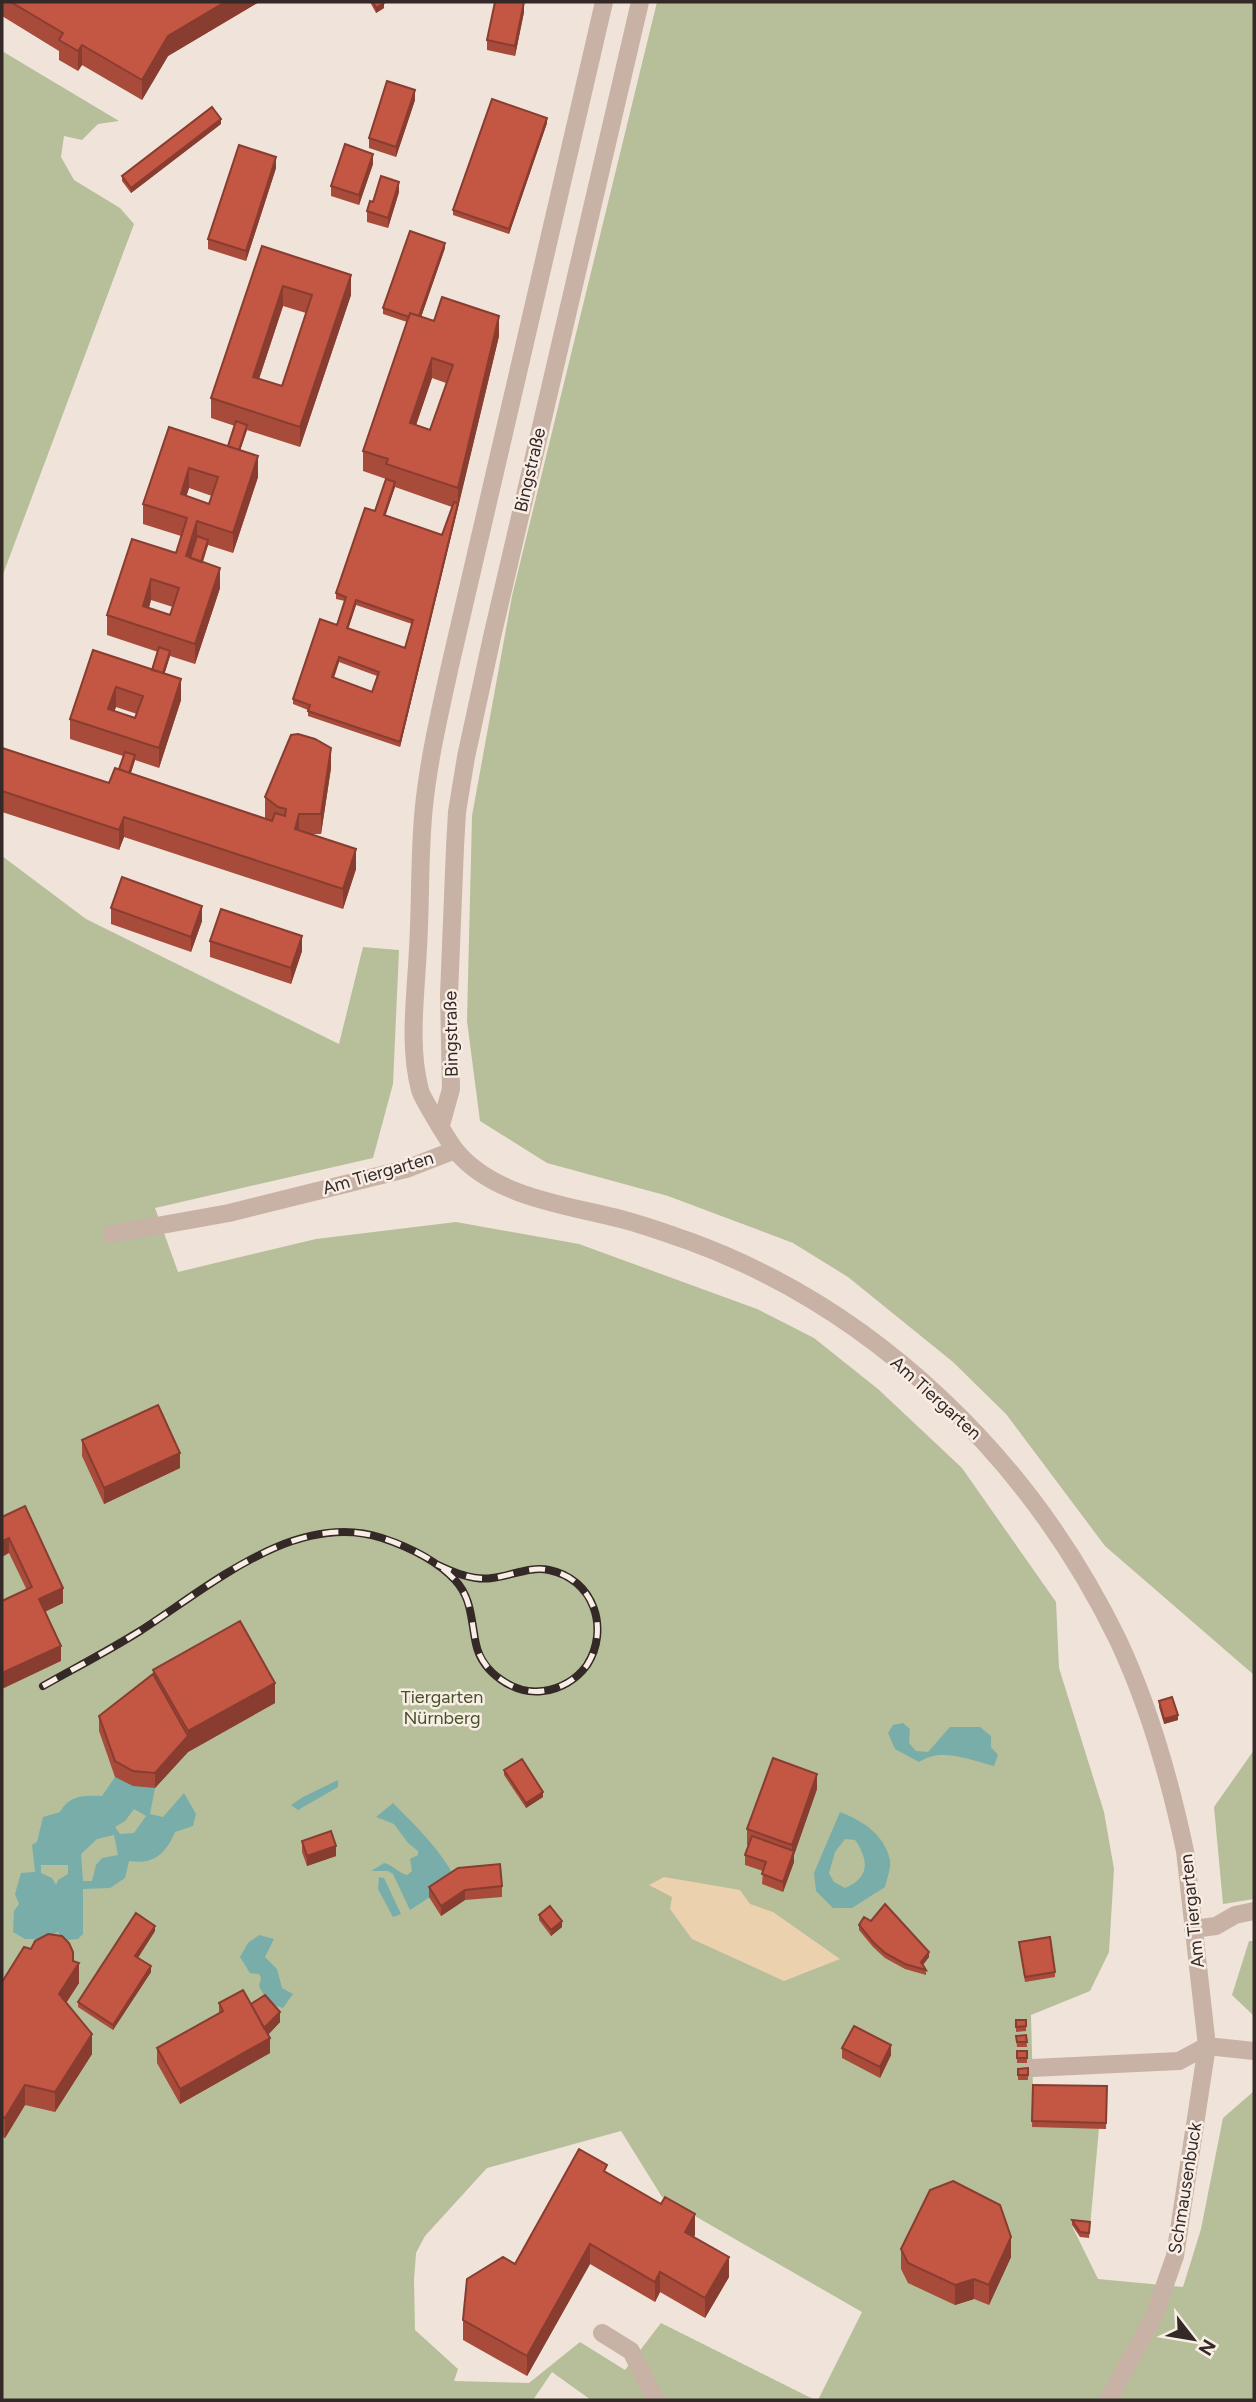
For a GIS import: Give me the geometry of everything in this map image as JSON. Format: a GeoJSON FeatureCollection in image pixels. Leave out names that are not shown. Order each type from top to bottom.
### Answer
{"type":"FeatureCollection","features":[{"type":"Feature","properties":{"kind":"street","name":"Bingstraße"},"geometry":{"type":"LineString","coordinates":[[455,1150],[421,1094],[414,1056],[421,858],[430,761],[604,2]]}},
{"type":"Feature","properties":{"kind":"street","name":"Bingstraße"},"geometry":{"type":"LineString","coordinates":[[441,1125],[451,1089],[449,995],[456,836],[466,757],[639,2]]}},
{"type":"Feature","properties":{"kind":"street"},"geometry":{"type":"LineString","coordinates":[[419,941],[452,943]]}},
{"type":"Feature","properties":{"kind":"street","name":"Am Tiergarten"},"geometry":{"type":"LineString","coordinates":[[112,1234],[229,1213],[406,1169],[455,1150],[484,1175],[506,1187],[669,1234],[715,1251],[773,1279],[874,1343],[913,1373],[970,1427],[1006,1466],[1057,1532],[1091,1588],[1119,1643],[1149,1720],[1179,1823],[1185,1851],[1207,2046]]}},
{"type":"Feature","properties":{"kind":"street"},"geometry":{"type":"LineString","coordinates":[[1193,1929],[1216,1926],[1235,1915],[1254,1911]]}},
{"type":"Feature","properties":{"kind":"street"},"geometry":{"type":"LineString","coordinates":[[1032,2068],[1179,2061],[1207,2046],[1254,2051]]}},
{"type":"Feature","properties":{"kind":"street","name":"Schmausenbuck"},"geometry":{"type":"LineString","coordinates":[[1108,2400],[1154,2316],[1175,2256],[1207,2046]]}},
{"type":"Feature","properties":{"kind":"street"},"geometry":{"type":"LineString","coordinates":[[602,2333],[631,2351],[656,2400]]}},
{"type":"Feature","properties":{"kind":"green space"},"geometry":{"type":"Polygon","coordinates":[[[657,2],[1254,2],[1254,1675],[1105,1546],[1006,1414],[953,1362],[848,1277],[793,1243],[668,1196],[547,1163],[480,1121],[467,1021],[472,816],[512,596],[657,2]]]}},
{"type":"Feature","properties":{"kind":"green space"},"geometry":{"type":"Polygon","coordinates":[[[2,51],[119,121],[98,124],[82,140],[64,136],[61,157],[74,180],[120,208],[134,224],[2,577],[2,51]]]}},
{"type":"Feature","properties":{"kind":"green space","name":"Tiergarten Nürnberg"},"geometry":{"type":"Polygon","coordinates":[[[2,856],[86,919],[339,1044],[363,947],[399,950],[393,1084],[373,1158],[155,1208],[178,1272],[316,1239],[456,1222],[579,1244],[757,1309],[814,1338],[878,1389],[962,1468],[1056,1602],[1059,1668],[1104,1812],[1114,1869],[1109,1952],[1090,1991],[1031,2015],[1033,2090],[1099,2128],[1090,2227],[1072,2226],[1098,2279],[1183,2287],[1201,2229],[1223,2118],[1254,2091],[1254,2400],[818,2400],[862,2312],[662,2197],[621,2131],[487,2168],[425,2236],[416,2253],[415,2330],[458,2369],[454,2381],[529,2383],[580,2342],[625,2370],[661,2323],[815,2400],[591,2400],[552,2372],[533,2400],[2,2400],[2,856]]]}},
{"type":"Feature","properties":{"kind":"green space"},"geometry":{"type":"Polygon","coordinates":[[[1254,1750],[1254,1899],[1223,1904],[1214,1807],[1254,1750]]]}},
{"type":"Feature","properties":{"kind":"green space"},"geometry":{"type":"Polygon","coordinates":[[[1249,1941],[1254,1941],[1254,2016],[1232,1995],[1249,1941]]]}},
{"type":"Feature","properties":{"kind":"sand"},"geometry":{"type":"Polygon","coordinates":[[[664,1877],[740,1890],[750,1904],[773,1912],[840,1959],[784,1981],[692,1939],[670,1909],[672,1897],[649,1885],[664,1877]]]}},
{"type":"Feature","properties":{"kind":"water"},"geometry":{"type":"Polygon","coordinates":[[[903,1723],[910,1729],[909,1743],[916,1751],[928,1752],[950,1727],[980,1727],[991,1736],[991,1747],[998,1755],[994,1766],[946,1755],[937,1755],[919,1762],[895,1749],[888,1733],[893,1725],[903,1723]]]}},
{"type":"Feature","properties":{"kind":"water"},"geometry":{"type":"Polygon","coordinates":[[[115,1777],[155,1788],[150,1814],[163,1817],[184,1793],[196,1814],[193,1826],[175,1832],[158,1856],[145,1861],[129,1861],[125,1878],[110,1888],[83,1889],[83,1934],[78,1939],[68,1940],[62,1957],[62,1939],[58,1932],[44,1938],[43,1956],[38,1939],[25,1939],[13,1932],[14,1911],[19,1904],[15,1894],[21,1873],[35,1872],[32,1845],[37,1842],[43,1817],[60,1812],[68,1802],[78,1797],[102,1796],[115,1777]],[[134,1809],[125,1821],[115,1827],[120,1834],[134,1833],[146,1816],[134,1809]],[[114,1835],[97,1839],[81,1854],[83,1881],[92,1881],[96,1865],[102,1858],[118,1855],[114,1835]],[[41,1865],[41,1873],[52,1878],[56,1885],[58,1880],[68,1874],[68,1865],[41,1865]]]}},
{"type":"Feature","properties":{"kind":"water"},"geometry":{"type":"Polygon","coordinates":[[[338,1780],[338,1787],[298,1810],[291,1805],[303,1797],[338,1780]]]}},
{"type":"Feature","properties":{"kind":"water"},"geometry":{"type":"Polygon","coordinates":[[[393,1803],[436,1849],[456,1880],[410,1910],[393,1874],[388,1871],[371,1871],[384,1863],[407,1875],[412,1871],[410,1859],[418,1855],[418,1851],[408,1843],[394,1824],[376,1817],[393,1803]]]}},
{"type":"Feature","properties":{"kind":"water"},"geometry":{"type":"Polygon","coordinates":[[[840,1812],[857,1820],[878,1836],[890,1860],[885,1887],[852,1908],[833,1908],[816,1891],[814,1873],[840,1812]],[[845,1839],[835,1852],[829,1873],[834,1882],[845,1888],[859,1879],[865,1868],[863,1855],[855,1840],[845,1839]]]}},
{"type":"Feature","properties":{"kind":"water"},"geometry":{"type":"Polygon","coordinates":[[[379,1877],[384,1878],[401,1914],[393,1917],[378,1889],[379,1877]]]}},
{"type":"Feature","properties":{"kind":"water"},"geometry":{"type":"Polygon","coordinates":[[[259,1935],[274,1939],[265,1957],[277,1969],[282,1988],[293,1994],[283,2008],[268,2003],[259,1986],[259,1974],[250,1973],[240,1957],[248,1943],[259,1935]]]}},
{"type":"Feature","properties":{"kind":"building"},"geometry":{"type":"Polygon","coordinates":[[[11,2],[225,2],[168,36],[142,80],[82,45],[78,51],[59,40],[63,33],[11,2]]]}},
{"type":"Feature","properties":{"kind":"building"},"geometry":{"type":"Polygon","coordinates":[[[373,2],[384,2],[384,3],[376,8],[373,2]]]}},
{"type":"Feature","properties":{"kind":"building"},"geometry":{"type":"Polygon","coordinates":[[[495,2],[524,2],[515,46],[487,40],[495,2]]]}},
{"type":"Feature","properties":{"kind":"building"},"geometry":{"type":"Polygon","coordinates":[[[387,81],[415,90],[396,147],[369,138],[387,81]]]}},
{"type":"Feature","properties":{"kind":"building"},"geometry":{"type":"Polygon","coordinates":[[[492,99],[547,118],[509,229],[453,210],[492,99]]]}},
{"type":"Feature","properties":{"kind":"building"},"geometry":{"type":"Polygon","coordinates":[[[212,107],[221,119],[131,188],[122,176],[212,107]]]}},
{"type":"Feature","properties":{"kind":"building"},"geometry":{"type":"Polygon","coordinates":[[[345,144],[373,154],[359,195],[331,186],[345,144]]]}},
{"type":"Feature","properties":{"kind":"building"},"geometry":{"type":"Polygon","coordinates":[[[239,145],[276,157],[246,251],[208,239],[239,145]]]}},
{"type":"Feature","properties":{"kind":"building"},"geometry":{"type":"Polygon","coordinates":[[[381,176],[399,182],[388,218],[367,211],[370,201],[373,202],[381,176]]]}},
{"type":"Feature","properties":{"kind":"building"},"geometry":{"type":"Polygon","coordinates":[[[410,231],[445,243],[419,316],[410,313],[409,317],[383,308],[410,231]]]}},
{"type":"Feature","properties":{"kind":"building"},"geometry":{"type":"Polygon","coordinates":[[[262,246],[351,275],[300,427],[211,398],[262,246]],[[283,286],[253,377],[282,386],[312,295],[283,286]]]}},
{"type":"Feature","properties":{"kind":"building"},"geometry":{"type":"Polygon","coordinates":[[[442,297],[499,316],[458,488],[386,464],[388,459],[363,451],[410,313],[434,321],[442,297]],[[432,358],[410,423],[430,430],[453,365],[432,358]]]}},
{"type":"Feature","properties":{"kind":"building"},"geometry":{"type":"Polygon","coordinates":[[[236,421],[247,425],[239,450],[228,446],[236,421]]]}},
{"type":"Feature","properties":{"kind":"building"},"geometry":{"type":"Polygon","coordinates":[[[169,427],[258,456],[233,533],[197,521],[186,556],[220,568],[195,644],[107,615],[132,539],[176,553],[187,518],[143,504],[169,427]],[[189,468],[181,494],[209,504],[218,477],[189,468]],[[151,579],[143,606],[170,615],[179,588],[151,579]]]}},
{"type":"Feature","properties":{"kind":"building"},"geometry":{"type":"Polygon","coordinates":[[[386,479],[395,482],[384,515],[442,535],[454,502],[458,503],[400,742],[308,711],[310,705],[293,699],[320,619],[337,625],[346,597],[336,593],[365,508],[375,511],[386,479]],[[356,600],[347,628],[405,648],[413,620],[356,600]],[[339,657],[332,677],[372,692],[379,672],[339,657]]]}},
{"type":"Feature","properties":{"kind":"building"},"geometry":{"type":"Polygon","coordinates":[[[197,536],[208,540],[201,562],[190,558],[197,536]]]}},
{"type":"Feature","properties":{"kind":"building"},"geometry":{"type":"Polygon","coordinates":[[[159,647],[170,651],[163,673],[152,670],[159,647]]]}},
{"type":"Feature","properties":{"kind":"building"},"geometry":{"type":"Polygon","coordinates":[[[93,650],[181,679],[159,748],[70,719],[93,650]],[[116,687],[108,709],[135,718],[143,696],[116,687]]]}},
{"type":"Feature","properties":{"kind":"building"},"geometry":{"type":"Polygon","coordinates":[[[298,734],[331,748],[321,814],[299,814],[295,829],[356,849],[343,889],[124,817],[119,830],[2,791],[2,748],[109,783],[115,768],[272,821],[275,813],[285,816],[286,809],[278,807],[265,797],[291,735],[298,734]]]}},
{"type":"Feature","properties":{"kind":"building"},"geometry":{"type":"Polygon","coordinates":[[[125,752],[135,755],[129,773],[119,769],[125,752]]]}},
{"type":"Feature","properties":{"kind":"building"},"geometry":{"type":"Polygon","coordinates":[[[122,877],[202,906],[191,937],[111,908],[122,877]]]}},
{"type":"Feature","properties":{"kind":"building"},"geometry":{"type":"Polygon","coordinates":[[[221,909],[302,936],[291,968],[210,941],[221,909]]]}},
{"type":"Feature","properties":{"kind":"building"},"geometry":{"type":"Polygon","coordinates":[[[158,1405],[180,1453],[104,1488],[82,1440],[158,1405]]]}},
{"type":"Feature","properties":{"kind":"building"},"geometry":{"type":"Polygon","coordinates":[[[25,1506],[63,1588],[39,1599],[61,1646],[2,1673],[2,1601],[32,1587],[9,1538],[2,1541],[2,1517],[25,1506]]]}},
{"type":"Feature","properties":{"kind":"building"},"geometry":{"type":"Polygon","coordinates":[[[240,1621],[275,1683],[188,1731],[153,1670],[240,1621]]]}},
{"type":"Feature","properties":{"kind":"building"},"geometry":{"type":"Polygon","coordinates":[[[153,1674],[188,1736],[155,1773],[133,1771],[115,1761],[99,1716],[153,1674]]]}},
{"type":"Feature","properties":{"kind":"building"},"geometry":{"type":"Polygon","coordinates":[[[1172,1697],[1178,1715],[1164,1719],[1159,1701],[1172,1697]]]}},
{"type":"Feature","properties":{"kind":"building"},"geometry":{"type":"Polygon","coordinates":[[[773,1758],[817,1774],[792,1845],[747,1829],[773,1758]]]}},
{"type":"Feature","properties":{"kind":"building"},"geometry":{"type":"Polygon","coordinates":[[[522,1759],[543,1792],[526,1803],[504,1770],[522,1759]]]}},
{"type":"Feature","properties":{"kind":"building"},"geometry":{"type":"Polygon","coordinates":[[[331,1831],[336,1846],[307,1856],[302,1841],[331,1831]]]}},
{"type":"Feature","properties":{"kind":"building"},"geometry":{"type":"Polygon","coordinates":[[[752,1836],[794,1851],[783,1882],[762,1874],[766,1862],[745,1855],[752,1836]]]}},
{"type":"Feature","properties":{"kind":"building"},"geometry":{"type":"Polygon","coordinates":[[[500,1864],[502,1886],[465,1890],[441,1906],[429,1887],[458,1868],[500,1864]]]}},
{"type":"Feature","properties":{"kind":"building"},"geometry":{"type":"Polygon","coordinates":[[[885,1904],[929,1952],[921,1962],[926,1970],[905,1964],[885,1953],[859,1925],[864,1917],[871,1921],[885,1904]]]}},
{"type":"Feature","properties":{"kind":"building"},"geometry":{"type":"Polygon","coordinates":[[[550,1906],[562,1921],[551,1930],[539,1915],[550,1906]]]}},
{"type":"Feature","properties":{"kind":"building"},"geometry":{"type":"Polygon","coordinates":[[[136,1913],[155,1926],[135,1956],[151,1966],[113,2025],[78,2002],[136,1913]]]}},
{"type":"Feature","properties":{"kind":"building"},"geometry":{"type":"Polygon","coordinates":[[[48,1934],[62,1936],[73,1952],[73,1961],[79,1963],[59,1994],[92,2034],[55,2092],[25,2085],[5,2118],[2,2117],[2,1982],[24,1947],[31,1949],[35,1941],[48,1934]]]}},
{"type":"Feature","properties":{"kind":"building"},"geometry":{"type":"Polygon","coordinates":[[[1050,1937],[1055,1972],[1025,1977],[1019,1942],[1050,1937]]]}},
{"type":"Feature","properties":{"kind":"building"},"geometry":{"type":"Polygon","coordinates":[[[243,1990],[270,2038],[180,2089],[157,2048],[223,2011],[219,2003],[243,1990]]]}},
{"type":"Feature","properties":{"kind":"building"},"geometry":{"type":"Polygon","coordinates":[[[265,1995],[280,2012],[264,2028],[251,2004],[265,1995]]]}},
{"type":"Feature","properties":{"kind":"building"},"geometry":{"type":"Polygon","coordinates":[[[1016,2020],[1026,2020],[1026,2026],[1016,2027],[1016,2020]]]}},
{"type":"Feature","properties":{"kind":"building"},"geometry":{"type":"Polygon","coordinates":[[[854,2026],[891,2045],[880,2067],[842,2048],[854,2026]]]}},
{"type":"Feature","properties":{"kind":"building"},"geometry":{"type":"Polygon","coordinates":[[[1026,2035],[1027,2042],[1017,2042],[1016,2036],[1026,2035]]]}},
{"type":"Feature","properties":{"kind":"building"},"geometry":{"type":"Polygon","coordinates":[[[1017,2051],[1027,2051],[1027,2058],[1017,2058],[1017,2051]]]}},
{"type":"Feature","properties":{"kind":"building"},"geometry":{"type":"Polygon","coordinates":[[[1028,2068],[1028,2075],[1018,2075],[1018,2069],[1028,2068]]]}},
{"type":"Feature","properties":{"kind":"building"},"geometry":{"type":"Polygon","coordinates":[[[1033,2085],[1107,2086],[1106,2123],[1032,2121],[1033,2085]]]}},
{"type":"Feature","properties":{"kind":"building"},"geometry":{"type":"Polygon","coordinates":[[[579,2149],[607,2165],[604,2171],[661,2204],[665,2197],[695,2214],[685,2232],[729,2257],[705,2298],[660,2272],[655,2282],[590,2244],[527,2356],[463,2320],[467,2279],[503,2257],[515,2264],[579,2149]]]}},
{"type":"Feature","properties":{"kind":"building"},"geometry":{"type":"Polygon","coordinates":[[[953,2181],[1000,2205],[1011,2237],[989,2285],[974,2279],[955,2285],[908,2263],[901,2249],[930,2190],[953,2181]]]}},
{"type":"Feature","properties":{"kind":"building"},"geometry":{"type":"Polygon","coordinates":[[[1072,2220],[1090,2222],[1089,2233],[1080,2232],[1072,2220]]]}},
{"type":"Feature","properties":{"kind":"railway"},"geometry":{"type":"LineString","coordinates":[[43,1686],[128,1638],[254,1558],[285,1544],[317,1535],[349,1532],[402,1545],[421,1554],[455,1580],[468,1602],[479,1655],[492,1673],[511,1686],[532,1691],[550,1690],[568,1682],[587,1665],[597,1636],[594,1607],[577,1584],[564,1575],[535,1569],[485,1579],[463,1575],[436,1564]]}}]}
